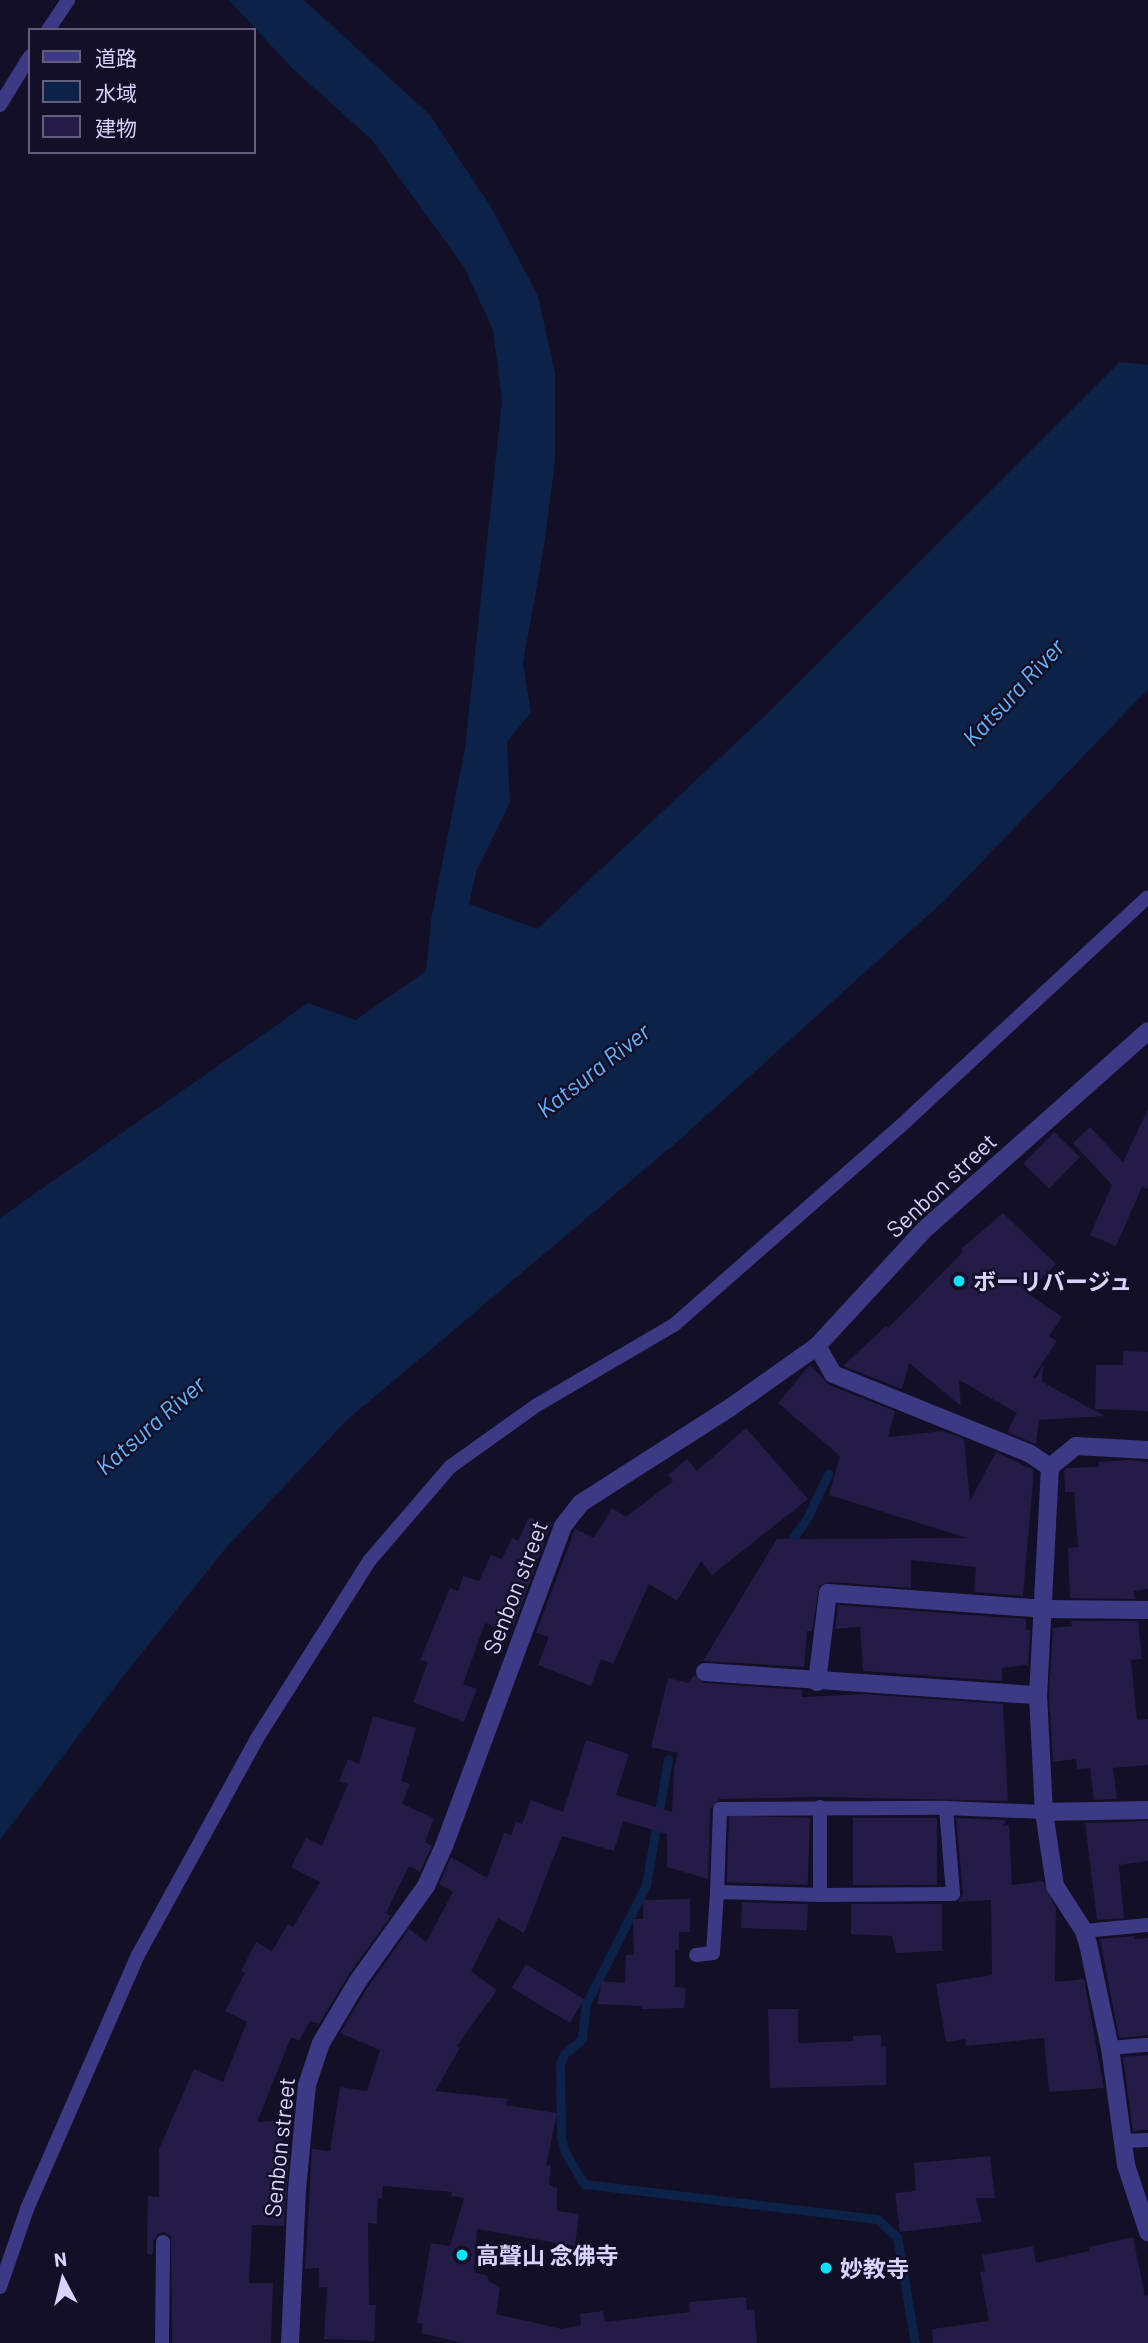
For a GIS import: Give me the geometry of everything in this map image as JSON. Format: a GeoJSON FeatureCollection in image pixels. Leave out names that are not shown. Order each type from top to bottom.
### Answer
{"type":"FeatureCollection","features":[{"type":"Feature","properties":{"kind":"street","name":"Senbon street"},"geometry":{"type":"LineString","coordinates":[[290,2343],[296,2190],[307,2085],[321,2043],[358,1981],[430,1876],[563,1526],[581,1503],[732,1407],[817,1346],[925,1230],[1148,1031]]}},
{"type":"Feature","properties":{"kind":"street"},"geometry":{"type":"LineString","coordinates":[[817,1346],[833,1374],[1029,1453],[1050,1467]]}},
{"type":"Feature","properties":{"kind":"street"},"geometry":{"type":"LineString","coordinates":[[1148,1450],[1076,1446],[1050,1467],[1038,1695],[1044,1812],[1055,1886],[1084,1931],[1110,2048],[1122,2141],[1144,2205],[1148,2232]]}},
{"type":"Feature","properties":{"kind":"street"},"geometry":{"type":"LineString","coordinates":[[817,1682],[828,1593],[1044,1609],[1148,1610]]}},
{"type":"Feature","properties":{"kind":"street"},"geometry":{"type":"LineString","coordinates":[[705,1672],[817,1682],[1038,1695]]}},
{"type":"Feature","properties":{"kind":"street"},"geometry":{"type":"LineString","coordinates":[[1044,1812],[1148,1810]]}},
{"type":"Feature","properties":{"kind":"lane"},"geometry":{"type":"LineString","coordinates":[[49,28],[68,0]]}},
{"type":"Feature","properties":{"kind":"lane"},"geometry":{"type":"LineString","coordinates":[[0,105],[28,59]]}},
{"type":"Feature","properties":{"kind":"lane"},"geometry":{"type":"LineString","coordinates":[[0,2287],[27,2209],[138,1955],[256,1740],[370,1560],[450,1466],[537,1405],[674,1325],[906,1120],[1148,897]]}},
{"type":"Feature","properties":{"kind":"lane"},"geometry":{"type":"LineString","coordinates":[[820,1807],[820,1895]]}},
{"type":"Feature","properties":{"kind":"lane"},"geometry":{"type":"LineString","coordinates":[[717,1892],[820,1895],[953,1894],[946,1808]]}},
{"type":"Feature","properties":{"kind":"lane"},"geometry":{"type":"LineString","coordinates":[[696,1955],[713,1953],[720,1809],[946,1808],[1044,1812]]}},
{"type":"Feature","properties":{"kind":"lane"},"geometry":{"type":"LineString","coordinates":[[1084,1931],[1148,1925]]}},
{"type":"Feature","properties":{"kind":"lane"},"geometry":{"type":"LineString","coordinates":[[1110,2048],[1148,2045]]}},
{"type":"Feature","properties":{"kind":"lane"},"geometry":{"type":"LineString","coordinates":[[1122,2141],[1148,2140]]}},
{"type":"Feature","properties":{"kind":"lane"},"geometry":{"type":"LineString","coordinates":[[162,2343],[163,2242]]}},
{"type":"Feature","properties":{"kind":"water","name":"Katsura River"},"geometry":{"type":"Polygon","coordinates":[[[229,0],[304,0],[430,115],[491,207],[538,296],[555,373],[555,461],[544,547],[523,663],[531,712],[507,742],[510,803],[476,872],[469,904],[537,929],[770,711],[1120,362],[1148,365],[1148,689],[946,899],[677,1142],[347,1420],[225,1549],[121,1679],[0,1840],[0,1218],[308,1003],[356,1020],[426,971],[431,920],[465,748],[502,400],[493,330],[464,267],[371,139],[292,68],[229,0]]]}},
{"type":"Feature","properties":{"kind":"building"},"geometry":{"type":"Polygon","coordinates":[[[1148,1109],[1148,1189],[1142,1187],[1116,1246],[1090,1235],[1112,1185],[1073,1143],[1090,1127],[1123,1162],[1148,1109]]]}},
{"type":"Feature","properties":{"kind":"building"},"geometry":{"type":"Polygon","coordinates":[[[1054,1132],[1080,1157],[1049,1189],[1023,1164],[1054,1132]]]}},
{"type":"Feature","properties":{"kind":"building"},"geometry":{"type":"Polygon","coordinates":[[[1003,1213],[1056,1264],[1027,1293],[1062,1317],[1049,1336],[1057,1341],[1033,1377],[1036,1378],[1043,1364],[1042,1382],[1105,1416],[1039,1420],[1036,1444],[1007,1432],[1017,1413],[959,1380],[961,1406],[909,1363],[902,1389],[843,1366],[886,1326],[888,1328],[963,1252],[961,1249],[1003,1213]]]}},
{"type":"Feature","properties":{"kind":"building"},"geometry":{"type":"Polygon","coordinates":[[[1123,1351],[1148,1352],[1148,1411],[1095,1409],[1096,1365],[1123,1365],[1123,1351]]]}},
{"type":"Feature","properties":{"kind":"building"},"geometry":{"type":"Polygon","coordinates":[[[810,1365],[829,1385],[895,1411],[888,1437],[943,1431],[964,1439],[970,1501],[996,1452],[1034,1470],[1023,1596],[974,1592],[976,1567],[911,1560],[911,1588],[829,1582],[819,1586],[812,1631],[807,1631],[804,1667],[703,1661],[777,1539],[967,1538],[829,1495],[840,1456],[778,1403],[810,1365]]]}},
{"type":"Feature","properties":{"kind":"building"},"geometry":{"type":"Polygon","coordinates":[[[746,1428],[808,1499],[712,1575],[701,1561],[677,1601],[649,1584],[613,1664],[601,1659],[591,1686],[538,1665],[549,1637],[536,1633],[575,1529],[594,1538],[612,1508],[626,1517],[673,1481],[668,1475],[687,1459],[697,1471],[746,1428]]]}},
{"type":"Feature","properties":{"kind":"building"},"geometry":{"type":"Polygon","coordinates":[[[1099,1462],[1148,1462],[1148,1589],[1134,1591],[1135,1599],[1070,1598],[1068,1548],[1078,1547],[1074,1492],[1065,1492],[1064,1471],[1067,1468],[1099,1467],[1099,1462]]]}},
{"type":"Feature","properties":{"kind":"building"},"geometry":{"type":"Polygon","coordinates":[[[529,1517],[550,1527],[514,1625],[506,1622],[503,1630],[485,1623],[463,1684],[477,1689],[464,1722],[413,1702],[428,1662],[420,1660],[450,1588],[458,1591],[463,1576],[479,1581],[491,1555],[502,1559],[512,1538],[518,1541],[529,1517]]]}},
{"type":"Feature","properties":{"kind":"building"},"geometry":{"type":"Polygon","coordinates":[[[838,1605],[1026,1619],[1026,1630],[1030,1630],[1028,1669],[1027,1665],[1002,1668],[1002,1681],[863,1671],[860,1627],[835,1629],[838,1605]]]}},
{"type":"Feature","properties":{"kind":"building"},"geometry":{"type":"Polygon","coordinates":[[[1071,1621],[1138,1621],[1142,1659],[1131,1660],[1137,1720],[1148,1719],[1148,1765],[1113,1768],[1117,1799],[1094,1800],[1090,1768],[1077,1769],[1076,1759],[1053,1762],[1049,1695],[1053,1628],[1072,1626],[1071,1621]]]}},
{"type":"Feature","properties":{"kind":"building"},"geometry":{"type":"Polygon","coordinates":[[[694,1675],[704,1683],[802,1690],[802,1697],[864,1694],[1003,1704],[1008,1801],[821,1797],[719,1799],[710,1809],[708,1879],[667,1867],[667,1834],[623,1821],[614,1851],[562,1836],[524,1933],[498,1918],[471,1971],[497,1990],[457,2046],[460,2048],[435,2091],[508,2099],[506,2105],[557,2113],[546,2166],[551,2165],[549,2185],[557,2188],[557,2211],[579,2214],[575,2246],[477,2229],[474,2272],[487,2276],[489,2282],[500,2287],[496,2314],[562,2329],[581,2325],[580,2314],[603,2311],[605,2322],[690,2312],[689,2302],[746,2297],[747,2310],[754,2309],[757,2343],[463,2343],[421,2333],[423,2324],[417,2323],[431,2243],[450,2246],[464,2198],[451,2196],[452,2192],[383,2186],[382,2199],[378,2198],[377,2224],[368,2223],[369,2305],[376,2305],[374,2341],[324,2339],[327,2287],[319,2287],[319,2268],[305,2269],[312,2149],[330,2151],[340,2087],[367,2091],[380,2050],[340,2033],[409,1929],[426,1942],[453,1892],[439,1884],[451,1857],[487,1878],[504,1833],[511,1835],[516,1822],[522,1824],[531,1800],[563,1812],[586,1740],[629,1754],[616,1795],[672,1812],[674,1769],[678,1753],[651,1747],[668,1678],[689,1683],[694,1675]]]}},
{"type":"Feature","properties":{"kind":"building"},"geometry":{"type":"Polygon","coordinates":[[[373,1716],[416,1728],[401,1781],[410,1784],[402,1804],[434,1818],[425,1842],[432,1846],[420,1872],[409,1866],[386,1913],[391,1916],[349,1974],[319,2024],[310,2021],[299,2041],[291,2037],[257,2122],[284,2120],[282,2146],[290,2147],[284,2226],[252,2225],[249,2283],[273,2283],[271,2343],[172,2343],[171,2237],[164,2232],[158,2234],[153,2241],[153,2254],[147,2254],[148,2196],[159,2197],[159,2149],[194,2069],[223,2082],[247,2022],[225,2011],[245,1973],[241,1971],[256,1942],[272,1951],[288,1924],[293,1927],[320,1882],[291,1867],[306,1838],[322,1846],[348,1784],[339,1781],[348,1759],[359,1764],[373,1716]]]}},
{"type":"Feature","properties":{"kind":"building"},"geometry":{"type":"Polygon","coordinates":[[[729,1815],[810,1818],[808,1885],[727,1882],[729,1815]]]}},
{"type":"Feature","properties":{"kind":"building"},"geometry":{"type":"Polygon","coordinates":[[[853,1818],[937,1818],[937,1885],[853,1885],[853,1818]]]}},
{"type":"Feature","properties":{"kind":"building"},"geometry":{"type":"Polygon","coordinates":[[[956,1818],[1006,1820],[1003,1826],[1009,1825],[1012,1885],[1043,1881],[1056,1909],[1055,1982],[1084,1979],[1104,2088],[1049,2092],[1044,2038],[966,2046],[965,2039],[946,2042],[936,1984],[992,1975],[991,1900],[958,1902],[963,1893],[956,1818]]]}},
{"type":"Feature","properties":{"kind":"building"},"geometry":{"type":"Polygon","coordinates":[[[1148,1821],[1148,1861],[1119,1865],[1124,1918],[1097,1920],[1085,1823],[1148,1821]]]}},
{"type":"Feature","properties":{"kind":"building"},"geometry":{"type":"Polygon","coordinates":[[[690,1899],[690,1932],[679,1932],[679,1950],[675,1950],[675,1987],[686,1988],[684,2008],[642,2009],[642,2006],[597,2004],[602,1981],[625,1983],[626,1955],[634,1955],[633,1919],[643,1919],[643,1900],[690,1899]]]}},
{"type":"Feature","properties":{"kind":"building"},"geometry":{"type":"Polygon","coordinates":[[[742,1902],[808,1904],[807,1930],[741,1928],[742,1902]]]}},
{"type":"Feature","properties":{"kind":"building"},"geometry":{"type":"Polygon","coordinates":[[[851,1904],[942,1904],[942,1951],[896,1953],[892,1936],[851,1934],[851,1904]]]}},
{"type":"Feature","properties":{"kind":"building"},"geometry":{"type":"Polygon","coordinates":[[[1134,1936],[1134,1939],[1148,1938],[1148,2035],[1119,2038],[1100,1939],[1134,1936]]]}},
{"type":"Feature","properties":{"kind":"building"},"geometry":{"type":"Polygon","coordinates":[[[526,1964],[584,1999],[570,2023],[512,1988],[526,1964]]]}},
{"type":"Feature","properties":{"kind":"building"},"geometry":{"type":"Polygon","coordinates":[[[768,2009],[798,2009],[798,2043],[853,2041],[853,2036],[881,2035],[881,2047],[886,2046],[886,2085],[770,2088],[768,2009]]]}},
{"type":"Feature","properties":{"kind":"building"},"geometry":{"type":"Polygon","coordinates":[[[1148,2055],[1148,2130],[1133,2131],[1123,2057],[1148,2055]]]}},
{"type":"Feature","properties":{"kind":"building"},"geometry":{"type":"Polygon","coordinates":[[[990,2156],[995,2198],[976,2198],[982,2222],[900,2232],[895,2193],[916,2191],[914,2163],[990,2156]]]}},
{"type":"Feature","properties":{"kind":"building"},"geometry":{"type":"Polygon","coordinates":[[[1133,2237],[1145,2296],[1148,2295],[1148,2343],[933,2343],[932,2329],[989,2321],[980,2272],[985,2271],[982,2255],[1033,2246],[1036,2263],[1090,2251],[1089,2247],[1133,2237]]]}},
{"type":"Feature","properties":{"kind":"waterway"},"geometry":{"type":"LineString","coordinates":[[786,1548],[808,1516],[828,1474]]}},
{"type":"Feature","properties":{"kind":"waterway"},"geometry":{"type":"LineString","coordinates":[[668,1759],[646,1885],[586,2004],[582,2039],[564,2054],[560,2064],[561,2138],[566,2154],[584,2184],[877,2219],[897,2237],[915,2343]]}},
{"type":"Feature","properties":{"kind":"place","name":"ボーリバージュ"},"geometry":{"type":"Point","coordinates":[959,1281]}},
{"type":"Feature","properties":{"kind":"place","name":"高聲山 念佛寺"},"geometry":{"type":"Point","coordinates":[462,2255]}},
{"type":"Feature","properties":{"kind":"place","name":"妙教寺"},"geometry":{"type":"Point","coordinates":[826,2268]}}]}
